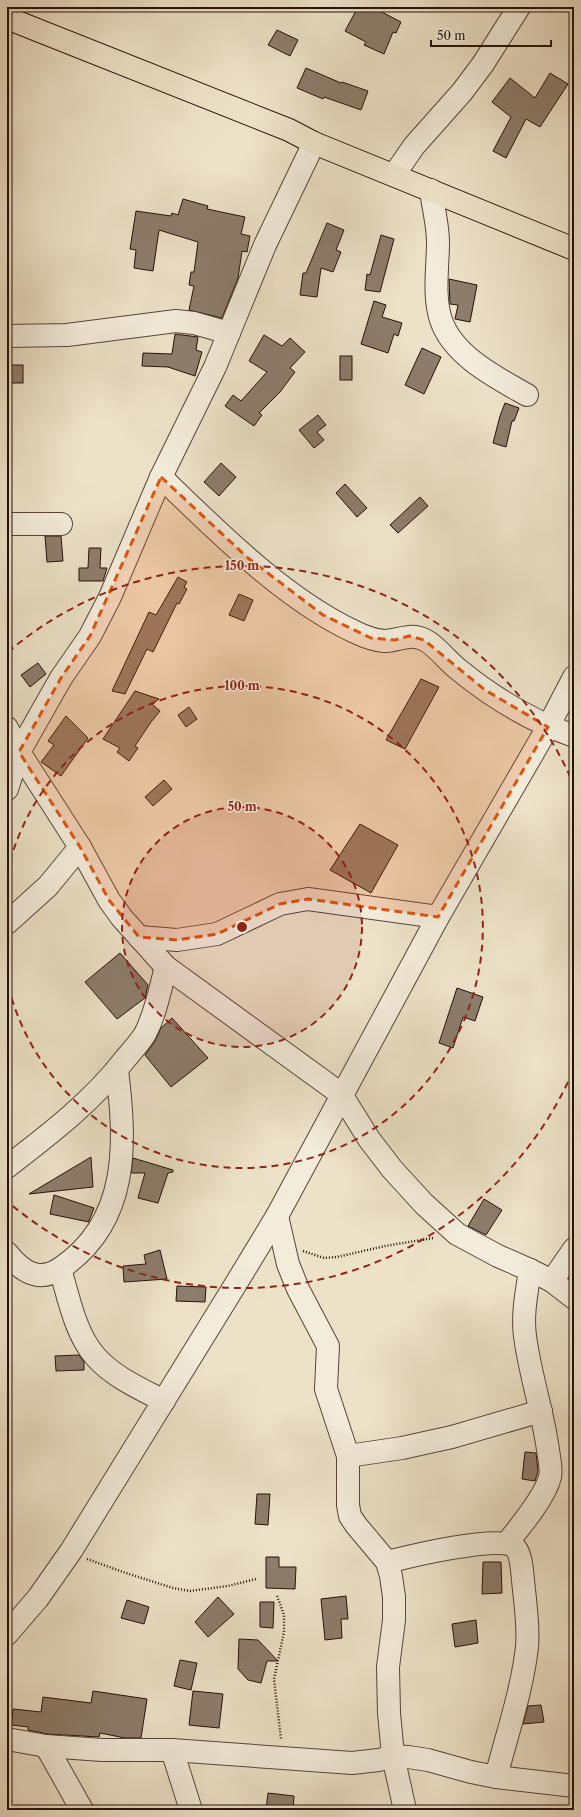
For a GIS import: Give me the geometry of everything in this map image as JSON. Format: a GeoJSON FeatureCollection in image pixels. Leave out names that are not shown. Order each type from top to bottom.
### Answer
{"type":"FeatureCollection","features":[{"type":"Feature","properties":{"kind":"main road"},"geometry":{"type":"LineString","coordinates":[[7,18],[289,130],[314,142],[574,249]]}},
{"type":"Feature","properties":{"kind":"street"},"geometry":{"type":"LineString","coordinates":[[394,175],[414,146],[462,92],[484,64],[519,7]]}},
{"type":"Feature","properties":{"kind":"street"},"geometry":{"type":"LineString","coordinates":[[7,789],[19,752],[61,678],[90,636],[130,553],[161,477],[215,367],[265,245],[314,142]]}},
{"type":"Feature","properties":{"kind":"street"},"geometry":{"type":"LineString","coordinates":[[431,190],[438,239],[437,299],[441,321],[450,336],[463,352],[484,370],[527,395]]}},
{"type":"Feature","properties":{"kind":"street"},"geometry":{"type":"LineString","coordinates":[[7,336],[67,335],[176,321],[194,323],[229,333]]}},
{"type":"Feature","properties":{"kind":"street"},"geometry":{"type":"LineString","coordinates":[[161,477],[248,558],[285,588],[323,615],[355,632],[383,641],[395,640],[409,636],[424,640],[434,646],[458,670],[485,690],[548,727],[574,736]]}},
{"type":"Feature","properties":{"kind":"street"},"geometry":{"type":"LineString","coordinates":[[7,524],[61,524]]}},
{"type":"Feature","properties":{"kind":"street"},"geometry":{"type":"LineString","coordinates":[[7,1634],[38,1598],[71,1551],[198,1348],[277,1216],[341,1094],[438,917],[548,727],[574,677]]}},
{"type":"Feature","properties":{"kind":"street"},"geometry":{"type":"LineString","coordinates":[[7,728],[19,752],[80,847],[109,900],[166,967],[341,1094],[369,1139],[392,1169],[424,1204],[458,1234],[498,1256],[552,1281],[574,1298]]}},
{"type":"Feature","properties":{"kind":"street"},"geometry":{"type":"LineString","coordinates":[[7,923],[48,886],[80,847]]}},
{"type":"Feature","properties":{"kind":"street"},"geometry":{"type":"LineString","coordinates":[[139,937],[177,940],[218,934],[280,904],[308,899],[438,917]]}},
{"type":"Feature","properties":{"kind":"street"},"geometry":{"type":"LineString","coordinates":[[7,1167],[90,1099],[117,1070],[145,1034],[152,1018],[166,967]]}},
{"type":"Feature","properties":{"kind":"street"},"geometry":{"type":"LineString","coordinates":[[7,1254],[15,1263],[27,1272],[34,1274],[46,1274],[60,1269],[81,1252],[92,1240],[106,1220],[115,1196],[120,1172],[122,1111],[117,1070]]}},
{"type":"Feature","properties":{"kind":"street"},"geometry":{"type":"LineString","coordinates":[[277,1216],[288,1264],[298,1288],[328,1346],[326,1389],[348,1456],[348,1505],[352,1520],[387,1562],[391,1576],[394,1597],[394,1620],[388,1667],[389,1713],[393,1756],[405,1810]]}},
{"type":"Feature","properties":{"kind":"street"},"geometry":{"type":"LineString","coordinates":[[552,1281],[574,1249]]}},
{"type":"Feature","properties":{"kind":"street"},"geometry":{"type":"LineString","coordinates":[[60,1269],[81,1332],[87,1345],[96,1357],[110,1370],[136,1387],[164,1401]]}},
{"type":"Feature","properties":{"kind":"street"},"geometry":{"type":"LineString","coordinates":[[507,1543],[531,1512],[550,1478],[550,1466],[541,1411],[525,1335],[525,1312],[530,1270]]}},
{"type":"Feature","properties":{"kind":"street"},"geometry":{"type":"LineString","coordinates":[[348,1456],[402,1448],[452,1437],[541,1411]]}},
{"type":"Feature","properties":{"kind":"street"},"geometry":{"type":"LineString","coordinates":[[387,1562],[414,1555],[467,1546],[507,1543],[514,1546],[519,1554],[526,1610],[527,1646],[521,1682],[496,1777]]}},
{"type":"Feature","properties":{"kind":"street"},"geometry":{"type":"LineString","coordinates":[[7,1739],[46,1746],[102,1750],[172,1750],[352,1763],[379,1760],[393,1756],[428,1760],[471,1772],[496,1777],[574,1786]]}},
{"type":"Feature","properties":{"kind":"street"},"geometry":{"type":"LineString","coordinates":[[46,1746],[82,1810]]}},
{"type":"Feature","properties":{"kind":"street"},"geometry":{"type":"LineString","coordinates":[[172,1750],[191,1810]]}},
{"type":"Feature","properties":{"kind":"path"},"geometry":{"type":"LineString","coordinates":[[283,1242],[315,1256],[324,1258],[458,1234]]}},
{"type":"Feature","properties":{"kind":"path"},"geometry":{"type":"LineString","coordinates":[[71,1551],[93,1562],[113,1569],[173,1588],[190,1591],[228,1586],[256,1579]]}},
{"type":"Feature","properties":{"kind":"path"},"geometry":{"type":"LineString","coordinates":[[277,1596],[284,1615],[284,1632],[274,1679],[279,1730],[285,1757]]}},
{"type":"Feature","properties":{"kind":"highlighted area"},"geometry":{"type":"Polygon","coordinates":[[[161,477],[248,558],[323,615],[371,638],[395,640],[409,636],[424,640],[485,690],[548,727],[438,917],[308,899],[280,904],[217,934],[177,940],[139,937],[109,900],[80,847],[19,752],[61,678],[90,636],[161,477]]]}},
{"type":"Feature","properties":{"kind":"building"},"geometry":{"type":"Polygon","coordinates":[[[358,7],[372,7],[401,22],[396,33],[393,32],[384,54],[364,45],[366,42],[345,31],[358,7]]]}},
{"type":"Feature","properties":{"kind":"building"},"geometry":{"type":"Polygon","coordinates":[[[277,30],[298,40],[290,56],[268,45],[277,30]]]}},
{"type":"Feature","properties":{"kind":"building"},"geometry":{"type":"Polygon","coordinates":[[[306,68],[341,83],[342,82],[368,91],[361,110],[324,97],[323,99],[297,88],[306,68]]]}},
{"type":"Feature","properties":{"kind":"building"},"geometry":{"type":"Polygon","coordinates":[[[550,73],[568,84],[540,127],[526,119],[506,158],[493,151],[511,117],[492,102],[510,78],[535,98],[550,73]]]}},
{"type":"Feature","properties":{"kind":"building"},"geometry":{"type":"Polygon","coordinates":[[[183,199],[208,206],[207,209],[245,217],[241,234],[250,236],[247,252],[242,251],[238,278],[222,318],[189,310],[194,286],[189,285],[191,272],[194,272],[198,242],[159,230],[153,271],[134,268],[136,250],[130,249],[136,211],[171,216],[172,213],[178,215],[183,199]]]}},
{"type":"Feature","properties":{"kind":"building"},"geometry":{"type":"Polygon","coordinates":[[[327,223],[344,230],[336,250],[341,252],[333,272],[321,268],[317,297],[300,295],[303,273],[306,273],[327,223]]]}},
{"type":"Feature","properties":{"kind":"building"},"geometry":{"type":"Polygon","coordinates":[[[381,235],[394,239],[380,292],[365,290],[367,274],[370,275],[381,235]]]}},
{"type":"Feature","properties":{"kind":"building"},"geometry":{"type":"Polygon","coordinates":[[[449,279],[477,285],[470,322],[455,319],[458,305],[450,304],[449,279]]]}},
{"type":"Feature","properties":{"kind":"building"},"geometry":{"type":"Polygon","coordinates":[[[374,301],[386,305],[382,317],[402,323],[398,336],[394,334],[388,353],[361,344],[374,301]]]}},
{"type":"Feature","properties":{"kind":"building"},"geometry":{"type":"Polygon","coordinates":[[[175,334],[198,337],[196,350],[202,352],[195,376],[168,367],[142,366],[143,353],[172,354],[175,334]]]}},
{"type":"Feature","properties":{"kind":"building"},"geometry":{"type":"Polygon","coordinates":[[[264,335],[282,346],[290,338],[305,352],[290,368],[295,372],[280,392],[259,413],[262,415],[254,426],[225,406],[233,395],[241,401],[267,372],[249,361],[264,335]]]}},
{"type":"Feature","properties":{"kind":"building"},"geometry":{"type":"Polygon","coordinates":[[[422,348],[441,357],[424,394],[405,385],[422,348]]]}},
{"type":"Feature","properties":{"kind":"building"},"geometry":{"type":"Polygon","coordinates":[[[340,356],[352,356],[352,380],[340,380],[340,356]]]}},
{"type":"Feature","properties":{"kind":"building"},"geometry":{"type":"Polygon","coordinates":[[[7,365],[23,365],[23,383],[7,383],[7,365]]]}},
{"type":"Feature","properties":{"kind":"building"},"geometry":{"type":"Polygon","coordinates":[[[505,403],[519,408],[514,421],[512,421],[506,447],[493,443],[505,403]]]}},
{"type":"Feature","properties":{"kind":"building"},"geometry":{"type":"Polygon","coordinates":[[[318,415],[326,425],[317,432],[324,440],[314,448],[299,430],[318,415]]]}},
{"type":"Feature","properties":{"kind":"building"},"geometry":{"type":"Polygon","coordinates":[[[221,463],[236,477],[219,496],[204,482],[221,463]]]}},
{"type":"Feature","properties":{"kind":"building"},"geometry":{"type":"Polygon","coordinates":[[[345,484],[367,508],[357,517],[336,493],[345,484]]]}},
{"type":"Feature","properties":{"kind":"building"},"geometry":{"type":"Polygon","coordinates":[[[420,497],[428,506],[398,533],[390,525],[420,497]]]}},
{"type":"Feature","properties":{"kind":"building"},"geometry":{"type":"Polygon","coordinates":[[[45,536],[61,536],[63,561],[47,562],[45,536]]]}},
{"type":"Feature","properties":{"kind":"building"},"geometry":{"type":"Polygon","coordinates":[[[89,548],[101,548],[100,568],[107,568],[103,581],[79,581],[79,568],[88,568],[89,548]]]}},
{"type":"Feature","properties":{"kind":"building"},"geometry":{"type":"Polygon","coordinates":[[[178,577],[187,582],[184,587],[187,589],[179,604],[177,603],[153,652],[147,649],[125,694],[112,691],[149,612],[156,615],[178,577]]]}},
{"type":"Feature","properties":{"kind":"building"},"geometry":{"type":"Polygon","coordinates":[[[239,594],[253,600],[244,621],[229,615],[239,594]]]}},
{"type":"Feature","properties":{"kind":"building"},"geometry":{"type":"Polygon","coordinates":[[[38,663],[46,674],[30,687],[21,675],[38,663]]]}},
{"type":"Feature","properties":{"kind":"building"},"geometry":{"type":"Polygon","coordinates":[[[421,679],[439,687],[405,749],[386,740],[421,679]]]}},
{"type":"Feature","properties":{"kind":"building"},"geometry":{"type":"Polygon","coordinates":[[[135,691],[159,699],[152,704],[160,711],[135,746],[138,748],[129,761],[117,752],[120,748],[103,739],[135,691]]]}},
{"type":"Feature","properties":{"kind":"building"},"geometry":{"type":"Polygon","coordinates":[[[189,707],[197,719],[186,727],[178,715],[189,707]]]}},
{"type":"Feature","properties":{"kind":"building"},"geometry":{"type":"Polygon","coordinates":[[[66,716],[88,738],[61,776],[41,762],[54,745],[48,741],[66,716]]]}},
{"type":"Feature","properties":{"kind":"building"},"geometry":{"type":"Polygon","coordinates":[[[164,780],[172,789],[153,806],[145,797],[164,780]]]}},
{"type":"Feature","properties":{"kind":"building"},"geometry":{"type":"Polygon","coordinates":[[[360,824],[398,845],[371,893],[330,870],[360,824]]]}},
{"type":"Feature","properties":{"kind":"building"},"geometry":{"type":"Polygon","coordinates":[[[120,953],[148,985],[145,998],[117,1019],[85,982],[120,953]]]}},
{"type":"Feature","properties":{"kind":"building"},"geometry":{"type":"Polygon","coordinates":[[[457,988],[483,997],[475,1021],[463,1017],[453,1048],[439,1043],[457,988]]]}},
{"type":"Feature","properties":{"kind":"building"},"geometry":{"type":"Polygon","coordinates":[[[172,1018],[208,1058],[171,1087],[145,1055],[155,1041],[161,1028],[172,1018]]]}},
{"type":"Feature","properties":{"kind":"building"},"geometry":{"type":"Polygon","coordinates":[[[91,1157],[93,1187],[29,1194],[91,1157]]]}},
{"type":"Feature","properties":{"kind":"building"},"geometry":{"type":"Polygon","coordinates":[[[133,1158],[173,1170],[173,1172],[168,1173],[158,1203],[138,1198],[145,1173],[131,1173],[133,1158]]]}},
{"type":"Feature","properties":{"kind":"building"},"geometry":{"type":"Polygon","coordinates":[[[54,1195],[94,1208],[89,1222],[50,1214],[54,1195]]]}},
{"type":"Feature","properties":{"kind":"building"},"geometry":{"type":"Polygon","coordinates":[[[484,1199],[502,1210],[486,1235],[468,1226],[484,1199]]]}},
{"type":"Feature","properties":{"kind":"building"},"geometry":{"type":"Polygon","coordinates":[[[160,1250],[167,1279],[124,1282],[123,1266],[146,1264],[144,1255],[160,1250]]]}},
{"type":"Feature","properties":{"kind":"building"},"geometry":{"type":"Polygon","coordinates":[[[177,1286],[206,1287],[205,1302],[176,1301],[177,1286]]]}},
{"type":"Feature","properties":{"kind":"building"},"geometry":{"type":"Polygon","coordinates":[[[79,1355],[84,1362],[84,1370],[56,1371],[55,1356],[79,1355]]]}},
{"type":"Feature","properties":{"kind":"building"},"geometry":{"type":"Polygon","coordinates":[[[525,1452],[536,1453],[538,1471],[535,1481],[522,1479],[525,1452]]]}},
{"type":"Feature","properties":{"kind":"building"},"geometry":{"type":"Polygon","coordinates":[[[257,1494],[270,1494],[268,1525],[255,1524],[257,1494]]]}},
{"type":"Feature","properties":{"kind":"building"},"geometry":{"type":"Polygon","coordinates":[[[266,1557],[279,1557],[279,1567],[296,1567],[295,1589],[266,1588],[266,1557]]]}},
{"type":"Feature","properties":{"kind":"building"},"geometry":{"type":"Polygon","coordinates":[[[483,1562],[501,1562],[502,1593],[482,1594],[483,1562]]]}},
{"type":"Feature","properties":{"kind":"building"},"geometry":{"type":"Polygon","coordinates":[[[346,1596],[348,1619],[341,1619],[342,1638],[325,1640],[321,1599],[346,1596]]]}},
{"type":"Feature","properties":{"kind":"building"},"geometry":{"type":"Polygon","coordinates":[[[218,1597],[234,1614],[208,1637],[195,1622],[218,1597]]]}},
{"type":"Feature","properties":{"kind":"building"},"geometry":{"type":"Polygon","coordinates":[[[127,1600],[149,1607],[144,1624],[121,1618],[127,1600]]]}},
{"type":"Feature","properties":{"kind":"building"},"geometry":{"type":"Polygon","coordinates":[[[260,1602],[274,1602],[273,1628],[260,1627],[260,1602]]]}},
{"type":"Feature","properties":{"kind":"building"},"geometry":{"type":"Polygon","coordinates":[[[476,1620],[478,1643],[455,1647],[452,1624],[476,1620]]]}},
{"type":"Feature","properties":{"kind":"building"},"geometry":{"type":"Polygon","coordinates":[[[239,1639],[258,1640],[278,1661],[267,1661],[261,1683],[248,1680],[238,1669],[239,1639]]]}},
{"type":"Feature","properties":{"kind":"building"},"geometry":{"type":"Polygon","coordinates":[[[180,1660],[197,1663],[191,1690],[174,1686],[180,1660]]]}},
{"type":"Feature","properties":{"kind":"building"},"geometry":{"type":"Polygon","coordinates":[[[93,1691],[147,1699],[141,1738],[125,1738],[100,1733],[99,1737],[48,1734],[28,1730],[28,1727],[11,1725],[13,1709],[41,1712],[43,1697],[91,1703],[93,1691]]]}},
{"type":"Feature","properties":{"kind":"building"},"geometry":{"type":"Polygon","coordinates":[[[193,1691],[223,1694],[219,1728],[189,1725],[193,1691]]]}},
{"type":"Feature","properties":{"kind":"building"},"geometry":{"type":"Polygon","coordinates":[[[541,1705],[544,1722],[523,1724],[528,1706],[541,1705]]]}},
{"type":"Feature","properties":{"kind":"building"},"geometry":{"type":"Polygon","coordinates":[[[268,1793],[294,1796],[293,1810],[266,1810],[268,1793]]]}}]}
